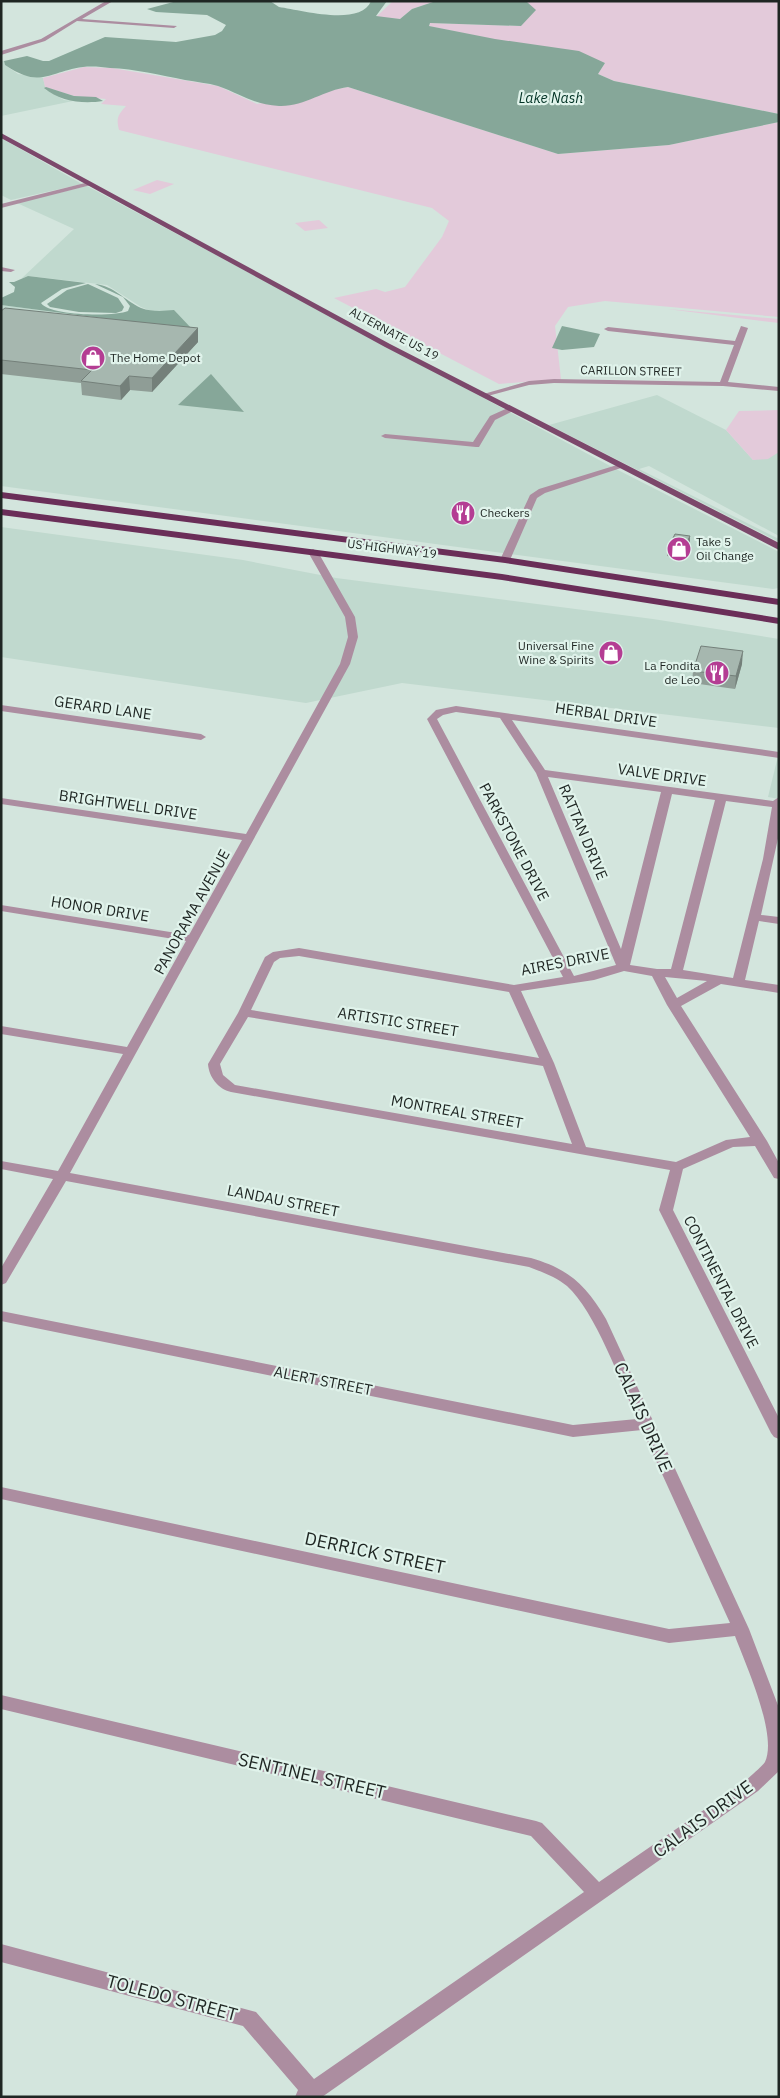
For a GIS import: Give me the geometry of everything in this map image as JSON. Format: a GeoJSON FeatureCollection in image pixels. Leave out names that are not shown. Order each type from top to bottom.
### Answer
{"type":"FeatureCollection","features":[{"type":"Feature","properties":{"kind":"highway","name":"US HIGHWAY 19"},"geometry":{"type":"LineString","coordinates":[[1,495],[555,567],[779,602]]}},
{"type":"Feature","properties":{"kind":"highway","name":"US HIGHWAY 19"},"geometry":{"type":"LineString","coordinates":[[1,512],[572,587],[779,621]]}},
{"type":"Feature","properties":{"kind":"highway"},"geometry":{"type":"LineString","coordinates":[[135,530],[175,528],[254,538],[266,537],[276,530]]}},
{"type":"Feature","properties":{"kind":"highway"},"geometry":{"type":"LineString","coordinates":[[313,552],[320,548],[343,545],[479,562],[555,567]]}},
{"type":"Feature","properties":{"kind":"highway"},"geometry":{"type":"LineString","coordinates":[[726,594],[779,592]]}},
{"type":"Feature","properties":{"kind":"main road","name":"ALTERNATE US 19"},"geometry":{"type":"LineString","coordinates":[[1,135],[510,409],[779,547]]}},
{"type":"Feature","properties":{"kind":"street"},"geometry":{"type":"LineString","coordinates":[[1,53],[43,40],[79,20],[92,10],[111,1]]}},
{"type":"Feature","properties":{"kind":"street"},"geometry":{"type":"LineString","coordinates":[[79,20],[174,26]]}},
{"type":"Feature","properties":{"kind":"street"},"geometry":{"type":"LineString","coordinates":[[2,206],[89,184]]}},
{"type":"Feature","properties":{"kind":"street"},"geometry":{"type":"LineString","coordinates":[[1,269],[11,270]]}},
{"type":"Feature","properties":{"kind":"street"},"geometry":{"type":"LineString","coordinates":[[723,384],[744,328]]}},
{"type":"Feature","properties":{"kind":"street"},"geometry":{"type":"LineString","coordinates":[[608,330],[737,343]]}},
{"type":"Feature","properties":{"kind":"street","name":"CARILLON STREET"},"geometry":{"type":"LineString","coordinates":[[484,394],[529,382],[554,381],[723,384],[779,389]]}},
{"type":"Feature","properties":{"kind":"street"},"geometry":{"type":"LineString","coordinates":[[385,436],[476,445],[492,417],[497,413],[510,409]]}},
{"type":"Feature","properties":{"kind":"street"},"geometry":{"type":"LineString","coordinates":[[504,560],[534,497],[542,491],[620,467]]}},
{"type":"Feature","properties":{"kind":"street","name":"PANORAMA AVENUE"},"geometry":{"type":"LineString","coordinates":[[1,1280],[62,1176],[250,838],[350,650],[353,637],[350,617],[313,552]]}},
{"type":"Feature","properties":{"kind":"street","name":"GERARD LANE"},"geometry":{"type":"LineString","coordinates":[[1,708],[200,737]]}},
{"type":"Feature","properties":{"kind":"street","name":"HERBAL DRIVE"},"geometry":{"type":"LineString","coordinates":[[432,719],[439,712],[456,709],[779,755]]}},
{"type":"Feature","properties":{"kind":"street","name":"RATTAN DRIVE"},"geometry":{"type":"LineString","coordinates":[[504,716],[541,773],[623,967]]}},
{"type":"Feature","properties":{"kind":"street","name":"PARKSTONE DRIVE"},"geometry":{"type":"LineString","coordinates":[[432,719],[570,980]]}},
{"type":"Feature","properties":{"kind":"street","name":"VALVE DRIVE"},"geometry":{"type":"LineString","coordinates":[[541,773],[720,798],[778,803]]}},
{"type":"Feature","properties":{"kind":"street"},"geometry":{"type":"LineString","coordinates":[[623,967],[667,791]]}},
{"type":"Feature","properties":{"kind":"street"},"geometry":{"type":"LineString","coordinates":[[676,973],[720,798]]}},
{"type":"Feature","properties":{"kind":"street","name":"BRIGHTWELL DRIVE"},"geometry":{"type":"LineString","coordinates":[[1,801],[250,838]]}},
{"type":"Feature","properties":{"kind":"street"},"geometry":{"type":"LineString","coordinates":[[738,982],[754,917],[774,860],[778,803]]}},
{"type":"Feature","properties":{"kind":"street","name":"HONOR DRIVE"},"geometry":{"type":"LineString","coordinates":[[1,908],[194,939]]}},
{"type":"Feature","properties":{"kind":"street"},"geometry":{"type":"LineString","coordinates":[[754,917],[779,921]]}},
{"type":"Feature","properties":{"kind":"street","name":"AIRES DRIVE"},"geometry":{"type":"LineString","coordinates":[[244,1012],[269,960],[277,955],[299,952],[514,989],[594,976],[623,967],[779,989]]}},
{"type":"Feature","properties":{"kind":"street"},"geometry":{"type":"LineString","coordinates":[[657,973],[673,1005],[760,1141],[773,1156],[779,1175]]}},
{"type":"Feature","properties":{"kind":"street"},"geometry":{"type":"LineString","coordinates":[[673,1005],[719,980]]}},
{"type":"Feature","properties":{"kind":"street"},"geometry":{"type":"LineString","coordinates":[[514,989],[548,1063],[582,1151]]}},
{"type":"Feature","properties":{"kind":"street","name":"ARTISTIC STREET"},"geometry":{"type":"LineString","coordinates":[[244,1012],[548,1063]]}},
{"type":"Feature","properties":{"kind":"street","name":"MONTREAL STREET"},"geometry":{"type":"LineString","coordinates":[[244,1012],[214,1064],[215,1074],[220,1081],[231,1088],[677,1167]]}},
{"type":"Feature","properties":{"kind":"street"},"geometry":{"type":"LineString","coordinates":[[1,1030],[131,1052]]}},
{"type":"Feature","properties":{"kind":"street"},"geometry":{"type":"LineString","coordinates":[[677,1167],[732,1143],[760,1141]]}},
{"type":"Feature","properties":{"kind":"street","name":"LANDAU STREET"},"geometry":{"type":"LineString","coordinates":[[1,1165],[532,1263],[558,1273]]}},
{"type":"Feature","properties":{"kind":"street","name":"CONTINENTAL DRIVE"},"geometry":{"type":"LineString","coordinates":[[677,1167],[666,1210],[779,1433]]}},
{"type":"Feature","properties":{"kind":"street","name":"CALAIS DRIVE"},"geometry":{"type":"LineString","coordinates":[[308,2094],[752,1786],[773,1765],[777,1741],[770,1707],[741,1629],[645,1424],[599,1319],[576,1284],[558,1273]]}},
{"type":"Feature","properties":{"kind":"street","name":"ALERT STREET"},"geometry":{"type":"LineString","coordinates":[[1,1316],[573,1431],[645,1424]]}},
{"type":"Feature","properties":{"kind":"street","name":"DERRICK STREET"},"geometry":{"type":"LineString","coordinates":[[1,1493],[669,1636],[741,1629]]}},
{"type":"Feature","properties":{"kind":"street","name":"SENTINEL STREET"},"geometry":{"type":"LineString","coordinates":[[1,1702],[536,1829],[598,1894]]}},
{"type":"Feature","properties":{"kind":"street","name":"TOLEDO STREET"},"geometry":{"type":"LineString","coordinates":[[1,1953],[249,2018],[308,2094]]}},
{"type":"Feature","properties":{"kind":"shaded area"},"geometry":{"type":"Polygon","coordinates":[[[393,1],[436,1],[412,9],[400,19],[376,17],[393,1]]]}},
{"type":"Feature","properties":{"kind":"shaded area"},"geometry":{"type":"Polygon","coordinates":[[[521,1],[779,1],[779,114],[614,81],[598,74],[605,63],[429,26],[430,23],[521,26],[526,19],[527,2],[521,1]]]}},
{"type":"Feature","properties":{"kind":"shaded area"},"geometry":{"type":"Polygon","coordinates":[[[1,61],[4,61],[5,65],[18,74],[43,78],[46,90],[64,100],[73,101],[1,116],[1,61]]]}},
{"type":"Feature","properties":{"kind":"shaded area"},"geometry":{"type":"Polygon","coordinates":[[[84,67],[112,68],[218,86],[257,104],[348,87],[558,154],[669,145],[779,122],[779,317],[605,301],[568,307],[555,326],[561,379],[499,384],[334,298],[376,289],[385,292],[405,287],[442,237],[449,221],[432,208],[119,130],[118,117],[126,106],[101,104],[106,99],[74,96],[45,87],[43,78],[84,67]]]}},
{"type":"Feature","properties":{"kind":"shaded area"},"geometry":{"type":"Polygon","coordinates":[[[1,138],[82,184],[11,200],[1,195],[1,138]]]}},
{"type":"Feature","properties":{"kind":"shaded area"},"geometry":{"type":"Polygon","coordinates":[[[157,180],[174,184],[150,194],[133,190],[157,180]]]}},
{"type":"Feature","properties":{"kind":"shaded area"},"geometry":{"type":"Polygon","coordinates":[[[87,186],[614,468],[779,552],[779,588],[773,589],[1,486],[1,305],[192,329],[174,311],[151,311],[141,307],[107,285],[28,276],[21,279],[74,229],[17,203],[87,186]]]}},
{"type":"Feature","properties":{"kind":"shaded area"},"geometry":{"type":"Polygon","coordinates":[[[319,220],[328,228],[305,231],[295,223],[319,220]]]}},
{"type":"Feature","properties":{"kind":"shaded area"},"geometry":{"type":"Polygon","coordinates":[[[668,309],[779,319],[779,323],[675,310],[668,309]]]}},
{"type":"Feature","properties":{"kind":"shaded area"},"geometry":{"type":"Polygon","coordinates":[[[657,395],[726,430],[753,460],[779,452],[779,536],[649,466],[639,469],[779,539],[779,542],[549,425],[657,395]]]}},
{"type":"Feature","properties":{"kind":"shaded area"},"geometry":{"type":"Polygon","coordinates":[[[779,410],[779,452],[768,459],[753,460],[726,430],[739,411],[779,410]]]}},
{"type":"Feature","properties":{"kind":"shaded area"},"geometry":{"type":"Polygon","coordinates":[[[1,527],[243,560],[336,578],[653,619],[779,639],[779,728],[402,683],[306,703],[1,657],[1,527]]]}},
{"type":"Feature","properties":{"kind":"shaded area"},"geometry":{"type":"Polygon","coordinates":[[[779,752],[779,799],[768,797],[779,752]]]}},
{"type":"Feature","properties":{"kind":"water","name":"Lake Nash"},"geometry":{"type":"Polygon","coordinates":[[[177,1],[270,1],[279,7],[329,15],[343,15],[365,9],[371,1],[387,1],[376,16],[400,19],[412,9],[436,1],[527,2],[536,10],[521,26],[430,23],[429,26],[495,39],[579,51],[605,63],[598,74],[614,81],[779,114],[779,122],[669,145],[558,154],[348,87],[331,91],[297,104],[279,106],[262,104],[214,85],[138,71],[86,67],[71,69],[44,77],[36,77],[27,76],[5,65],[4,61],[27,56],[49,61],[105,37],[176,42],[215,35],[222,31],[226,25],[207,15],[156,12],[147,9],[177,1]]]}},
{"type":"Feature","properties":{"kind":"water"},"geometry":{"type":"Polygon","coordinates":[[[44,88],[74,96],[96,97],[103,101],[72,101],[50,93],[44,88]]]}},
{"type":"Feature","properties":{"kind":"water"},"geometry":{"type":"Polygon","coordinates":[[[28,276],[86,283],[62,289],[41,303],[56,311],[97,315],[128,311],[130,306],[123,297],[95,284],[108,287],[141,308],[153,311],[174,310],[193,330],[1,305],[1,298],[14,292],[15,287],[9,282],[14,282],[28,276]]]}},
{"type":"Feature","properties":{"kind":"water"},"geometry":{"type":"Polygon","coordinates":[[[88,284],[118,298],[124,307],[122,311],[116,313],[79,312],[50,307],[47,304],[67,290],[88,284]]]}},
{"type":"Feature","properties":{"kind":"water"},"geometry":{"type":"Polygon","coordinates":[[[562,326],[600,334],[594,347],[562,350],[552,348],[562,326]]]}},
{"type":"Feature","properties":{"kind":"water"},"geometry":{"type":"Polygon","coordinates":[[[211,374],[244,412],[178,405],[211,374]]]}},
{"type":"Feature","properties":{"kind":"building","name":"The Home Depot"},"geometry":{"type":"Polygon","coordinates":[[[5,308],[198,328],[152,378],[129,376],[120,386],[81,381],[92,370],[1,360],[1,311],[5,308]]]}},
{"type":"Feature","properties":{"kind":"building"},"geometry":{"type":"Polygon","coordinates":[[[675,534],[690,536],[683,550],[668,548],[675,534]]]}},
{"type":"Feature","properties":{"kind":"building"},"geometry":{"type":"Polygon","coordinates":[[[701,646],[743,651],[736,676],[693,671],[701,646]]]}},
{"type":"Feature","properties":{"kind":"place","name":"The Home Depot"},"geometry":{"type":"Point","coordinates":[93,358]}},
{"type":"Feature","properties":{"kind":"place","name":"Checkers"},"geometry":{"type":"Point","coordinates":[463,513]}},
{"type":"Feature","properties":{"kind":"place","name":"Take 5 Oil Change"},"geometry":{"type":"Point","coordinates":[679,549]}},
{"type":"Feature","properties":{"kind":"place","name":"Universal Fine Wine & Spirits"},"geometry":{"type":"Point","coordinates":[611,653]}},
{"type":"Feature","properties":{"kind":"place","name":"La Fondita de Leo"},"geometry":{"type":"Point","coordinates":[717,673]}}]}
